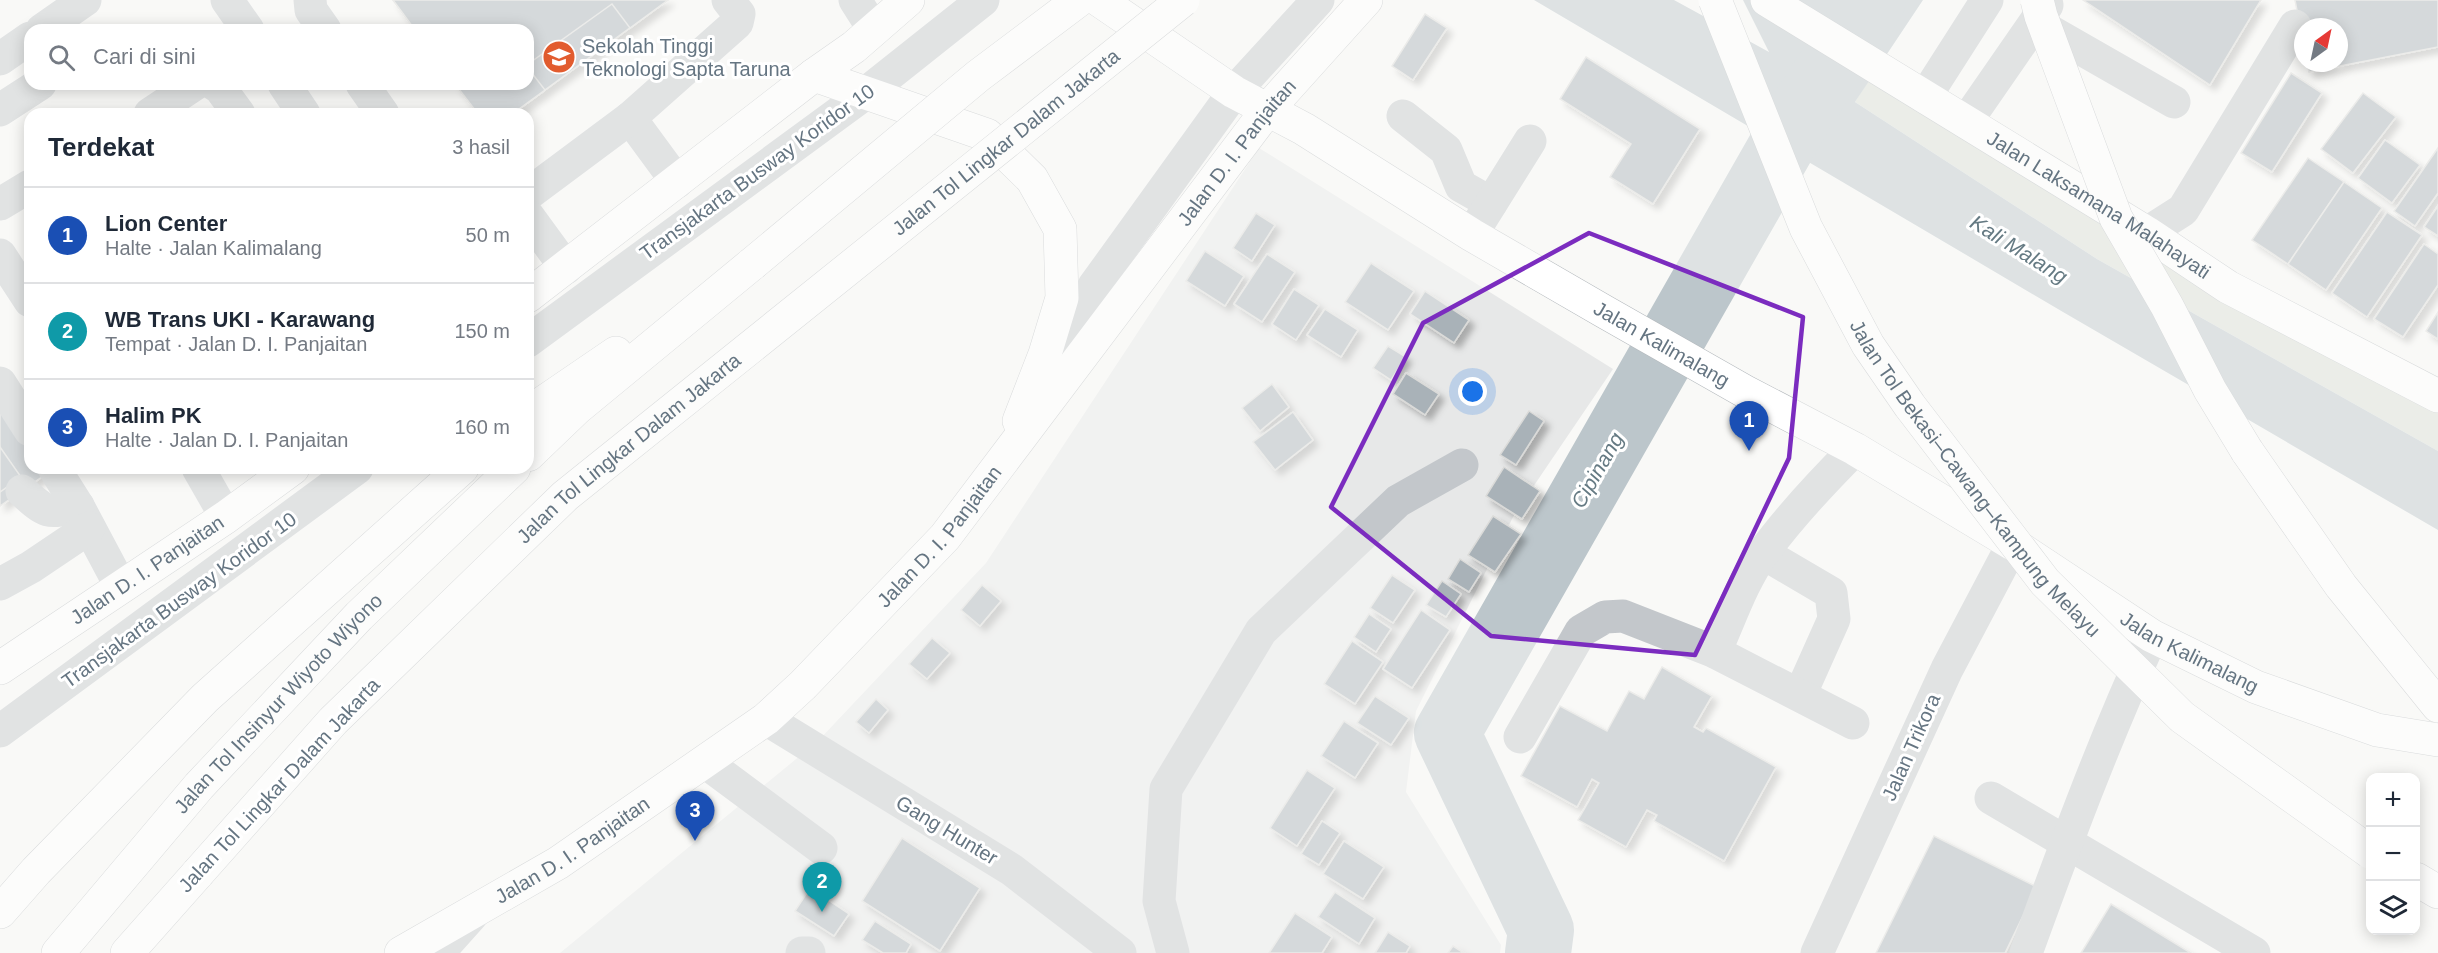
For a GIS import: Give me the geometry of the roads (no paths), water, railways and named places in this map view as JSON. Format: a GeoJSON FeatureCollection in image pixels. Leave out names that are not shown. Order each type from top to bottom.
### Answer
{"type":"FeatureCollection","features":[{"type":"Feature","properties":{"kind":"main road"},"geometry":{"type":"LineString","coordinates":[[534,292],[814,75],[854,47],[908,0]]}},
{"type":"Feature","properties":{"kind":"main road"},"geometry":{"type":"LineString","coordinates":[[534,449],[576,409],[978,75],[1079,0]]}},
{"type":"Feature","properties":{"kind":"main road","name":"Jalan Kalimalang"},"geometry":{"type":"LineString","coordinates":[[1099,0],[1234,92],[1304,129],[1472,235],[1605,312],[1744,391],[1855,449],[2013,544],[2152,636],[2256,687],[2377,730],[2438,740]]}},
{"type":"Feature","properties":{"kind":"main road","name":"Jalan Tol Lingkar Dalam Jakarta"},"geometry":{"type":"LineString","coordinates":[[127,953],[333,721],[565,496],[1183,0]]}},
{"type":"Feature","properties":{"kind":"main road","name":"Jalan D. I. Panjaitan"},"geometry":{"type":"LineString","coordinates":[[401,953],[481,905],[558,863],[766,719],[803,685],[945,537],[1268,109],[1366,0]]}},
{"type":"Feature","properties":{"kind":"main road","name":"Jalan Tol Bekasi–Cawang–Kampung Melayu"},"geometry":{"type":"LineString","coordinates":[[1715,0],[1806,228],[1868,345],[1910,406],[2045,582],[2182,717],[2366,849]]}},
{"type":"Feature","properties":{"kind":"main road","name":"Jalan Laksamana Malahayati"},"geometry":{"type":"LineString","coordinates":[[1767,0],[2146,233],[2228,287],[2438,396]]}},
{"type":"Feature","properties":{"kind":"main road"},"geometry":{"type":"LineString","coordinates":[[2041,8],[2041,16],[2116,218],[2167,306],[2210,390],[2247,451],[2341,586],[2438,706]]}},
{"type":"Feature","properties":{"kind":"main road"},"geometry":{"type":"LineString","coordinates":[[814,75],[987,135],[1032,179],[1060,229],[1062,298],[1045,354],[1007,454]]}},
{"type":"Feature","properties":{"kind":"main road"},"geometry":{"type":"LineString","coordinates":[[534,409],[752,264]]}},
{"type":"Feature","properties":{"kind":"main road","name":"Jalan D. I. Panjaitan"},"geometry":{"type":"LineString","coordinates":[[0,668],[226,517],[285,474]]}},
{"type":"Feature","properties":{"kind":"main road"},"geometry":{"type":"LineString","coordinates":[[0,912],[36,871],[205,698],[455,474]]}},
{"type":"Feature","properties":{"kind":"main road","name":"Jalan Tol Insinyur Wiyoto Wiyono"},"geometry":{"type":"LineString","coordinates":[[58,953],[215,769],[369,605],[508,474]]}},
{"type":"Feature","properties":{"kind":"main road"},"geometry":{"type":"LineString","coordinates":[[2419,881],[2438,892]]}},
{"type":"Feature","properties":{"kind":"street"},"geometry":{"type":"LineString","coordinates":[[51,24],[85,0]]}},
{"type":"Feature","properties":{"kind":"street"},"geometry":{"type":"LineString","coordinates":[[227,0],[244,24]]}},
{"type":"Feature","properties":{"kind":"street"},"geometry":{"type":"LineString","coordinates":[[310,0],[311,10],[321,24]]}},
{"type":"Feature","properties":{"kind":"street"},"geometry":{"type":"LineString","coordinates":[[534,190],[630,118],[737,23],[739,14],[728,0]]}},
{"type":"Feature","properties":{"kind":"street"},"geometry":{"type":"LineString","coordinates":[[855,0],[874,30]]}},
{"type":"Feature","properties":{"kind":"street","name":"Transjakarta Busway Koridor 10"},"geometry":{"type":"LineString","coordinates":[[534,337],[866,93],[983,0]]}},
{"type":"Feature","properties":{"kind":"street"},"geometry":{"type":"LineString","coordinates":[[1007,454],[1094,286],[1234,92],[1318,0]]}},
{"type":"Feature","properties":{"kind":"street"},"geometry":{"type":"LineString","coordinates":[[1925,98],[1987,0]]}},
{"type":"Feature","properties":{"kind":"street"},"geometry":{"type":"LineString","coordinates":[[1966,122],[2041,8],[2174,102]]}},
{"type":"Feature","properties":{"kind":"street"},"geometry":{"type":"LineString","coordinates":[[2146,233],[2183,210],[2294,28]]}},
{"type":"Feature","properties":{"kind":"street"},"geometry":{"type":"LineString","coordinates":[[0,59],[24,42]]}},
{"type":"Feature","properties":{"kind":"street"},"geometry":{"type":"LineString","coordinates":[[0,110],[31,90]]}},
{"type":"Feature","properties":{"kind":"street"},"geometry":{"type":"LineString","coordinates":[[159,108],[186,90]]}},
{"type":"Feature","properties":{"kind":"street"},"geometry":{"type":"LineString","coordinates":[[221,90],[235,108]]}},
{"type":"Feature","properties":{"kind":"street"},"geometry":{"type":"LineString","coordinates":[[288,90],[300,108]]}},
{"type":"Feature","properties":{"kind":"street"},"geometry":{"type":"LineString","coordinates":[[366,90],[379,108]]}},
{"type":"Feature","properties":{"kind":"street"},"geometry":{"type":"LineString","coordinates":[[1403,116],[1446,150],[1461,186],[1491,203]]}},
{"type":"Feature","properties":{"kind":"street"},"geometry":{"type":"LineString","coordinates":[[630,118],[676,182]]}},
{"type":"Feature","properties":{"kind":"street"},"geometry":{"type":"LineString","coordinates":[[1472,235],[1530,141]]}},
{"type":"Feature","properties":{"kind":"street"},"geometry":{"type":"LineString","coordinates":[[0,204],[24,190]]}},
{"type":"Feature","properties":{"kind":"street"},"geometry":{"type":"LineString","coordinates":[[534,224],[566,268]]}},
{"type":"Feature","properties":{"kind":"street"},"geometry":{"type":"LineString","coordinates":[[0,255],[24,292]]}},
{"type":"Feature","properties":{"kind":"street"},"geometry":{"type":"LineString","coordinates":[[0,383],[24,421]]}},
{"type":"Feature","properties":{"kind":"street"},"geometry":{"type":"LineString","coordinates":[[1715,652],[1763,553],[1828,476],[1855,449]]}},
{"type":"Feature","properties":{"kind":"street"},"geometry":{"type":"LineString","coordinates":[[1173,953],[1160,902],[1166,789],[1261,631],[1398,501],[1462,465]]}},
{"type":"Feature","properties":{"kind":"street"},"geometry":{"type":"LineString","coordinates":[[58,474],[84,517],[121,587]]}},
{"type":"Feature","properties":{"kind":"street"},"geometry":{"type":"LineString","coordinates":[[201,474],[226,517]]}},
{"type":"Feature","properties":{"kind":"street","name":"Transjakarta Busway Koridor 10"},"geometry":{"type":"LineString","coordinates":[[0,731],[349,474]]}},
{"type":"Feature","properties":{"kind":"street"},"geometry":{"type":"LineString","coordinates":[[22,490],[40,507],[84,517]]}},
{"type":"Feature","properties":{"kind":"street"},"geometry":{"type":"LineString","coordinates":[[0,584],[31,567],[84,517]]}},
{"type":"Feature","properties":{"kind":"street","name":"Jalan Trikora"},"geometry":{"type":"LineString","coordinates":[[1817,953],[1947,669],[2013,544]]}},
{"type":"Feature","properties":{"kind":"street"},"geometry":{"type":"LineString","coordinates":[[1763,553],[1831,593],[1834,619],[1800,695]]}},
{"type":"Feature","properties":{"kind":"street"},"geometry":{"type":"LineString","coordinates":[[1520,737],[1581,631],[1605,617],[1623,616],[1715,652],[1853,723]]}},
{"type":"Feature","properties":{"kind":"street"},"geometry":{"type":"LineString","coordinates":[[2026,953],[2125,694],[2152,636]]}},
{"type":"Feature","properties":{"kind":"street","name":"Gang Hunter"},"geometry":{"type":"LineString","coordinates":[[766,719],[1012,870],[1120,953]]}},
{"type":"Feature","properties":{"kind":"street"},"geometry":{"type":"LineString","coordinates":[[705,762],[821,848]]}},
{"type":"Feature","properties":{"kind":"street"},"geometry":{"type":"LineString","coordinates":[[1991,798],[2254,953]]}},
{"type":"Feature","properties":{"kind":"street"},"geometry":{"type":"LineString","coordinates":[[438,953],[481,905]]}},
{"type":"Feature","properties":{"kind":"street"},"geometry":{"type":"LineString","coordinates":[[802,953],[809,953]]}},
{"type":"Feature","properties":{"kind":"water","name":"Kali Malang"},"geometry":{"type":"Polygon","coordinates":[[[1534,0],[1674,0],[1769,52],[1743,0],[1923,0],[1855,102],[2097,259],[2438,451],[2438,530],[2063,312],[1534,0]]]}},
{"type":"Feature","properties":{"kind":"waterway","name":"Cipinang"},"geometry":{"type":"LineString","coordinates":[[1538,953],[1541,930],[1447,733],[1800,114],[1873,0]]}},
{"type":"Feature","properties":{"kind":"place","name":"Sekolah Tinggi Teknologi Sapta Taruna"},"geometry":{"type":"Point","coordinates":[559,57]}},
{"type":"Feature","properties":{"kind":"place","name":"Lion Center"},"geometry":{"type":"Point","coordinates":[1749,451]}},
{"type":"Feature","properties":{"kind":"place","name":"Halim PK"},"geometry":{"type":"Point","coordinates":[695,841]}},
{"type":"Feature","properties":{"kind":"place","name":"WB Trans UKI - Karawang"},"geometry":{"type":"Point","coordinates":[822,912]}}]}
